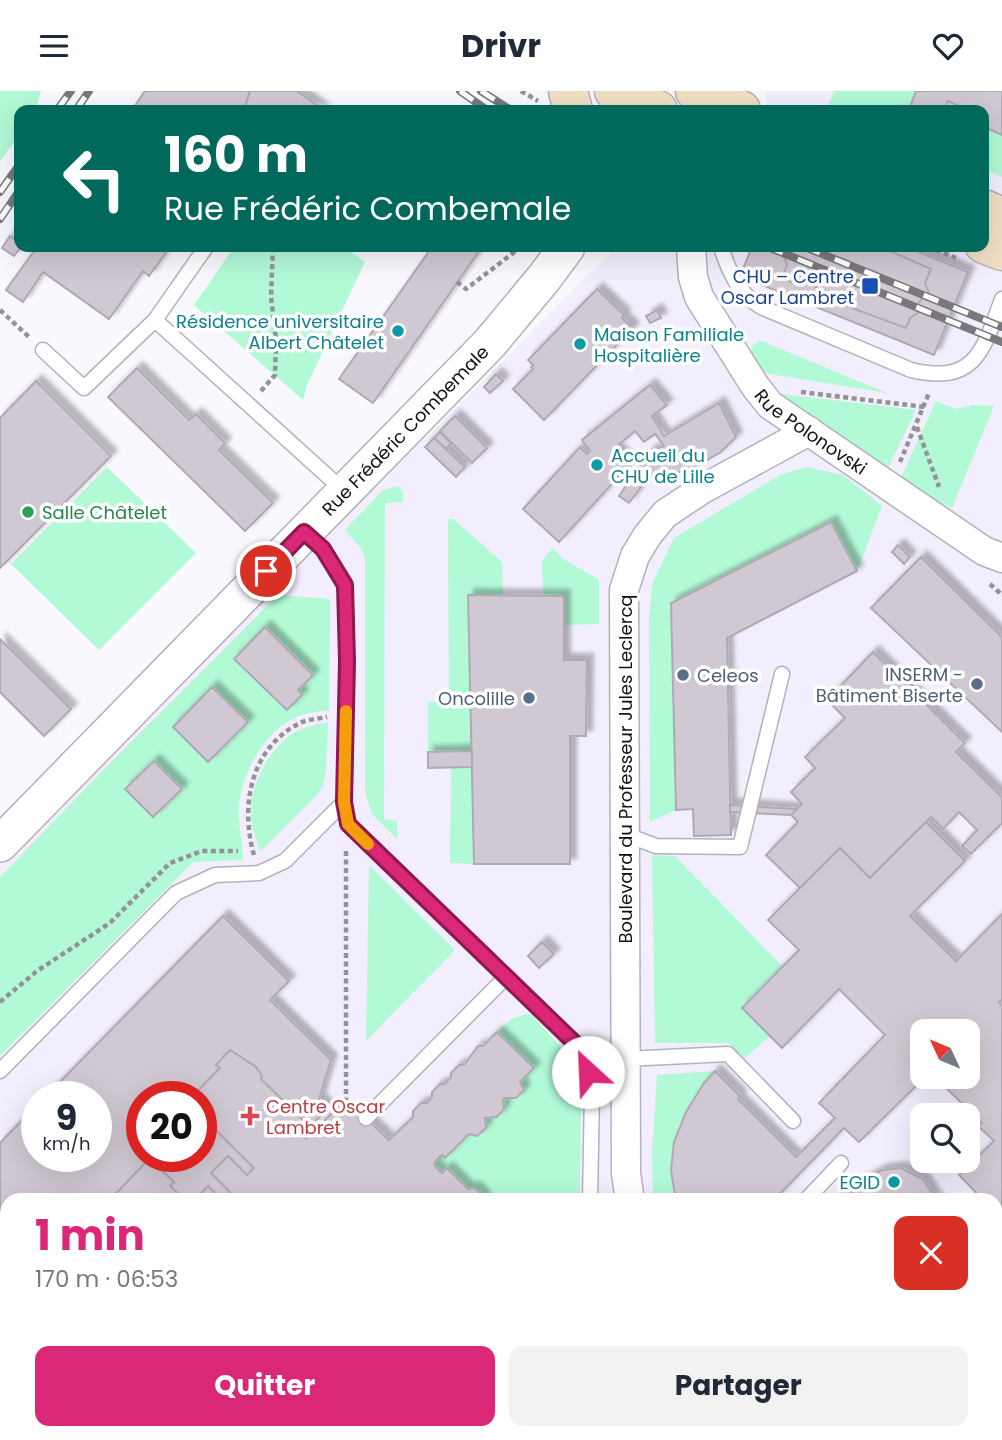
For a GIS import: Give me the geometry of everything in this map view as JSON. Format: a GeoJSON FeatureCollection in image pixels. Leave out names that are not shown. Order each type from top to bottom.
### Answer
{"type":"FeatureCollection","features":[{"type":"Feature","properties":{"kind":"main road"},"geometry":{"type":"LineString","coordinates":[[614,91],[646,105]]}},
{"type":"Feature","properties":{"kind":"main road"},"geometry":{"type":"LineString","coordinates":[[695,91],[740,105]]}},
{"type":"Feature","properties":{"kind":"street","name":"Rue Frédéric Combemale"},"geometry":{"type":"LineString","coordinates":[[0,844],[490,344],[563,252]]}},
{"type":"Feature","properties":{"kind":"street","name":"Rue Polonovski"},"geometry":{"type":"LineString","coordinates":[[691,252],[693,277],[699,297],[770,405],[984,551],[1002,558]]}},
{"type":"Feature","properties":{"kind":"street","name":"Boulevard du Professeur Jules Leclercq"},"geometry":{"type":"LineString","coordinates":[[629,1193],[626,1173],[625,1059],[624,590],[635,556],[665,514],[701,490],[809,431]]}},
{"type":"Feature","properties":{"kind":"lane"},"geometry":{"type":"LineString","coordinates":[[43,350],[84,388],[155,320],[203,252]]}},
{"type":"Feature","properties":{"kind":"lane"},"geometry":{"type":"LineString","coordinates":[[723,252],[737,285],[761,307],[911,370],[934,375],[949,374],[964,368],[976,357],[1001,306]]}},
{"type":"Feature","properties":{"kind":"lane"},"geometry":{"type":"LineString","coordinates":[[155,320],[344,491]]}},
{"type":"Feature","properties":{"kind":"lane"},"geometry":{"type":"LineString","coordinates":[[304,532],[323,549],[345,585],[344,802],[348,824],[584,1052],[592,1092],[590,1193]]}},
{"type":"Feature","properties":{"kind":"lane"},"geometry":{"type":"LineString","coordinates":[[624,834],[656,846],[740,847],[782,674]]}},
{"type":"Feature","properties":{"kind":"lane"},"geometry":{"type":"LineString","coordinates":[[0,1071],[176,893],[215,875],[259,873],[285,861],[344,802]]}},
{"type":"Feature","properties":{"kind":"lane"},"geometry":{"type":"LineString","coordinates":[[366,1118],[506,977]]}},
{"type":"Feature","properties":{"kind":"lane"},"geometry":{"type":"LineString","coordinates":[[625,1059],[727,1054],[793,1122]]}},
{"type":"Feature","properties":{"kind":"lane"},"geometry":{"type":"LineString","coordinates":[[813,1193],[841,1163]]}},
{"type":"Feature","properties":{"kind":"path"},"geometry":{"type":"LineString","coordinates":[[249,405],[275,375],[276,340],[271,297],[273,252]]}},
{"type":"Feature","properties":{"kind":"path"},"geometry":{"type":"LineString","coordinates":[[457,282],[466,289],[514,252]]}},
{"type":"Feature","properties":{"kind":"path"},"geometry":{"type":"LineString","coordinates":[[0,310],[43,350]]}},
{"type":"Feature","properties":{"kind":"path"},"geometry":{"type":"LineString","coordinates":[[890,486],[925,407],[934,375]]}},
{"type":"Feature","properties":{"kind":"path"},"geometry":{"type":"LineString","coordinates":[[755,386],[925,407]]}},
{"type":"Feature","properties":{"kind":"path"},"geometry":{"type":"LineString","coordinates":[[255,860],[249,837],[249,787],[265,755],[285,733],[303,722],[346,713]]}},
{"type":"Feature","properties":{"kind":"path"},"geometry":{"type":"LineString","coordinates":[[344,802],[346,1112]]}},
{"type":"Feature","properties":{"kind":"path"},"geometry":{"type":"LineString","coordinates":[[0,1002],[37,971],[110,923],[170,863],[202,851],[253,853]]}},
{"type":"Feature","properties":{"kind":"shaded area"},"geometry":{"type":"Polygon","coordinates":[[[765,91],[1002,91],[1002,1193],[0,1193],[0,844],[344,491],[425,439],[611,252],[989,252],[989,105],[767,105],[765,91]]]}},
{"type":"Feature","properties":{"kind":"green space"},"geometry":{"type":"Polygon","coordinates":[[[0,91],[41,91],[37,105],[14,105],[14,142],[0,162],[0,91]]]}},
{"type":"Feature","properties":{"kind":"green space"},"geometry":{"type":"Polygon","coordinates":[[[834,91],[916,91],[911,105],[828,105],[834,91]]]}},
{"type":"Feature","properties":{"kind":"green space"},"geometry":{"type":"Polygon","coordinates":[[[989,129],[1002,135],[1002,177],[989,171],[989,129]]]}},
{"type":"Feature","properties":{"kind":"green space"},"geometry":{"type":"Polygon","coordinates":[[[231,252],[351,252],[365,262],[307,385],[303,400],[194,305],[231,252]]]}},
{"type":"Feature","properties":{"kind":"green space"},"geometry":{"type":"Polygon","coordinates":[[[759,340],[887,393],[758,372],[749,358],[753,345],[759,340]]]}},
{"type":"Feature","properties":{"kind":"green space"},"geometry":{"type":"Polygon","coordinates":[[[774,393],[916,410],[886,472],[774,393]]]}},
{"type":"Feature","properties":{"kind":"green space"},"geometry":{"type":"Polygon","coordinates":[[[936,401],[956,409],[972,405],[994,406],[952,508],[899,482],[936,401]]]}},
{"type":"Feature","properties":{"kind":"green space"},"geometry":{"type":"Polygon","coordinates":[[[107,467],[196,553],[99,650],[11,564],[107,467]]]}},
{"type":"Feature","properties":{"kind":"green space"},"geometry":{"type":"Polygon","coordinates":[[[806,467],[843,475],[882,506],[857,571],[831,522],[671,603],[676,810],[650,822],[649,615],[653,582],[674,538],[780,475],[806,467]]]}},
{"type":"Feature","properties":{"kind":"green space"},"geometry":{"type":"Polygon","coordinates":[[[398,486],[403,492],[403,502],[385,503],[384,819],[397,821],[397,839],[372,814],[365,792],[365,559],[361,548],[345,530],[383,490],[398,486]]]}},
{"type":"Feature","properties":{"kind":"green space"},"geometry":{"type":"Polygon","coordinates":[[[448,519],[453,519],[502,562],[503,595],[472,751],[428,752],[428,702],[449,702],[448,519]]]}},
{"type":"Feature","properties":{"kind":"green space"},"geometry":{"type":"Polygon","coordinates":[[[553,548],[562,558],[599,580],[599,624],[564,625],[564,596],[543,596],[542,561],[553,548]]]}},
{"type":"Feature","properties":{"kind":"green space"},"geometry":{"type":"Polygon","coordinates":[[[278,595],[330,599],[329,710],[304,714],[285,723],[266,742],[251,765],[239,805],[243,860],[193,862],[0,1056],[0,877],[278,595]]]}},
{"type":"Feature","properties":{"kind":"green space"},"geometry":{"type":"Polygon","coordinates":[[[328,722],[323,786],[260,852],[251,813],[255,789],[264,765],[279,745],[292,734],[328,722]]]}},
{"type":"Feature","properties":{"kind":"green space"},"geometry":{"type":"Polygon","coordinates":[[[472,767],[474,864],[450,863],[451,768],[472,767]]]}},
{"type":"Feature","properties":{"kind":"green space"},"geometry":{"type":"Polygon","coordinates":[[[652,855],[675,856],[783,967],[742,1008],[770,1036],[745,1058],[728,1043],[655,1043],[652,855]]]}},
{"type":"Feature","properties":{"kind":"green space"},"geometry":{"type":"Polygon","coordinates":[[[369,865],[455,950],[366,1041],[369,865]]]}},
{"type":"Feature","properties":{"kind":"green space"},"geometry":{"type":"Polygon","coordinates":[[[526,1014],[532,1015],[567,1054],[581,1098],[580,1193],[479,1193],[475,1188],[468,1189],[448,1168],[442,1173],[435,1166],[435,1162],[442,1155],[445,1158],[469,1134],[478,1136],[486,1128],[485,1118],[497,1117],[504,1109],[503,1100],[516,1098],[524,1090],[520,1082],[534,1068],[497,1032],[511,1019],[526,1014]]]}},
{"type":"Feature","properties":{"kind":"green space"},"geometry":{"type":"Polygon","coordinates":[[[715,1071],[698,1092],[677,1131],[671,1159],[675,1193],[653,1193],[652,1152],[657,1075],[715,1071]]]}},
{"type":"Feature","properties":{"kind":"building"},"geometry":{"type":"Polygon","coordinates":[[[145,91],[250,91],[246,105],[135,105],[145,91]]]}},
{"type":"Feature","properties":{"kind":"building"},"geometry":{"type":"Polygon","coordinates":[[[250,91],[297,91],[316,105],[246,105],[250,91]]]}},
{"type":"Feature","properties":{"kind":"building"},"geometry":{"type":"Polygon","coordinates":[[[916,91],[1002,91],[1002,135],[989,129],[989,105],[956,105],[948,101],[946,105],[911,105],[916,91]]]}},
{"type":"Feature","properties":{"kind":"building"},"geometry":{"type":"Polygon","coordinates":[[[10,236],[14,239],[14,252],[17,252],[14,256],[2,248],[10,236]]]}},
{"type":"Feature","properties":{"kind":"building"},"geometry":{"type":"Polygon","coordinates":[[[33,252],[166,252],[149,276],[143,271],[109,319],[43,272],[23,302],[6,290],[33,252]]]}},
{"type":"Feature","properties":{"kind":"building","name":"Résidence universitaire Albert Châtelet"},"geometry":{"type":"Polygon","coordinates":[[[428,252],[479,252],[373,403],[339,379],[428,252]]]}},
{"type":"Feature","properties":{"kind":"building"},"geometry":{"type":"Polygon","coordinates":[[[750,252],[918,252],[968,272],[934,355],[740,276],[750,252]]]}},
{"type":"Feature","properties":{"kind":"building","name":"CHU – Centre Oscar Lambret"},"geometry":{"type":"Polygon","coordinates":[[[782,252],[790,254],[788,252],[892,252],[931,269],[925,283],[930,296],[921,293],[923,297],[917,305],[926,308],[910,318],[906,328],[838,303],[840,297],[799,280],[796,284],[782,278],[787,265],[782,252]]]}},
{"type":"Feature","properties":{"kind":"building","name":"Maison Familiale Hospitalière"},"geometry":{"type":"Polygon","coordinates":[[[597,289],[624,315],[622,318],[633,328],[544,420],[513,389],[533,369],[528,360],[597,289]]]}},
{"type":"Feature","properties":{"kind":"building"},"geometry":{"type":"Polygon","coordinates":[[[657,310],[661,318],[650,323],[646,316],[657,310]]]}},
{"type":"Feature","properties":{"kind":"building"},"geometry":{"type":"Polygon","coordinates":[[[137,368],[189,420],[196,414],[225,443],[219,450],[273,503],[245,531],[108,397],[137,368]]]}},
{"type":"Feature","properties":{"kind":"building"},"geometry":{"type":"Polygon","coordinates":[[[496,374],[503,381],[490,393],[484,387],[496,374]]]}},
{"type":"Feature","properties":{"kind":"building","name":"Salle Châtelet"},"geometry":{"type":"Polygon","coordinates":[[[36,381],[111,456],[0,568],[0,418],[36,381]]]}},
{"type":"Feature","properties":{"kind":"building","name":"Accueil du CHU de Lille"},"geometry":{"type":"Polygon","coordinates":[[[650,385],[667,405],[652,416],[664,436],[719,403],[736,437],[721,452],[695,467],[676,473],[650,475],[629,503],[619,496],[652,449],[655,452],[664,446],[655,434],[644,442],[635,431],[615,448],[631,463],[559,542],[523,509],[580,447],[587,454],[590,451],[582,440],[650,385]]]}},
{"type":"Feature","properties":{"kind":"building"},"geometry":{"type":"Polygon","coordinates":[[[455,416],[487,448],[472,463],[440,431],[455,416]]]}},
{"type":"Feature","properties":{"kind":"building"},"geometry":{"type":"Polygon","coordinates":[[[440,432],[451,443],[446,449],[434,438],[440,432]]]}},
{"type":"Feature","properties":{"kind":"building"},"geometry":{"type":"Polygon","coordinates":[[[434,438],[465,467],[456,477],[425,447],[434,438]]]}},
{"type":"Feature","properties":{"kind":"building"},"geometry":{"type":"Polygon","coordinates":[[[831,522],[857,571],[727,638],[731,835],[694,836],[693,809],[676,810],[671,603],[831,522]]]}},
{"type":"Feature","properties":{"kind":"building"},"geometry":{"type":"Polygon","coordinates":[[[898,545],[910,557],[904,564],[892,552],[898,545]]]}},
{"type":"Feature","properties":{"kind":"building","name":"INSERM - Bâtiment Biserte"},"geometry":{"type":"Polygon","coordinates":[[[921,557],[1002,637],[1002,732],[871,608],[921,557]]]}},
{"type":"Feature","properties":{"kind":"building","name":"Oncolille"},"geometry":{"type":"Polygon","coordinates":[[[468,595],[564,596],[564,660],[587,660],[586,736],[570,736],[570,864],[474,864],[468,595]]]}},
{"type":"Feature","properties":{"kind":"building"},"geometry":{"type":"Polygon","coordinates":[[[265,627],[313,675],[298,690],[302,695],[287,710],[234,659],[265,627]]]}},
{"type":"Feature","properties":{"kind":"building"},"geometry":{"type":"Polygon","coordinates":[[[0,639],[71,709],[44,736],[0,692],[0,639]]]}},
{"type":"Feature","properties":{"kind":"building"},"geometry":{"type":"Polygon","coordinates":[[[873,652],[965,743],[956,752],[1002,797],[1002,823],[971,854],[962,846],[977,830],[959,812],[943,829],[931,817],[870,878],[840,848],[800,888],[766,855],[798,822],[791,815],[802,804],[791,792],[815,768],[805,757],[845,718],[827,700],[873,652]]]}},
{"type":"Feature","properties":{"kind":"building"},"geometry":{"type":"Polygon","coordinates":[[[212,687],[248,722],[208,762],[173,727],[212,687]]]}},
{"type":"Feature","properties":{"kind":"building"},"geometry":{"type":"Polygon","coordinates":[[[472,751],[472,767],[428,768],[428,752],[472,751]]]}},
{"type":"Feature","properties":{"kind":"building"},"geometry":{"type":"Polygon","coordinates":[[[154,761],[182,789],[153,817],[125,789],[154,761]]]}},
{"type":"Feature","properties":{"kind":"building"},"geometry":{"type":"Polygon","coordinates":[[[730,805],[797,809],[791,815],[730,812],[730,805]]]}},
{"type":"Feature","properties":{"kind":"building"},"geometry":{"type":"Polygon","coordinates":[[[926,822],[965,861],[910,916],[956,961],[1002,914],[1002,999],[999,1002],[1002,1006],[1002,1193],[976,1193],[959,1175],[980,1173],[980,1155],[994,1141],[980,1128],[980,1103],[962,1103],[947,1089],[980,1089],[980,1019],[910,1019],[910,1089],[913,1089],[859,1142],[844,1128],[781,1193],[675,1193],[671,1170],[674,1142],[686,1112],[715,1071],[740,1096],[738,1099],[796,1157],[835,1118],[819,1103],[885,1035],[839,989],[782,1048],[742,1008],[799,950],[768,920],[840,848],[870,878],[926,822]]]}},
{"type":"Feature","properties":{"kind":"building"},"geometry":{"type":"Polygon","coordinates":[[[223,916],[289,981],[270,1000],[331,1060],[319,1099],[328,1108],[310,1127],[261,1079],[256,1067],[230,1050],[216,1065],[220,1068],[207,1081],[126,1081],[126,1172],[137,1172],[117,1193],[0,1193],[0,1143],[21,1121],[21,1172],[112,1172],[112,1081],[61,1081],[223,916]]]}},
{"type":"Feature","properties":{"kind":"building"},"geometry":{"type":"Polygon","coordinates":[[[542,942],[554,954],[539,968],[528,956],[542,942]]]}},
{"type":"Feature","properties":{"kind":"building","name":"Centre Oscar Lambret"},"geometry":{"type":"Polygon","coordinates":[[[497,1032],[534,1068],[520,1082],[524,1090],[516,1098],[503,1100],[504,1109],[497,1117],[485,1118],[486,1128],[477,1136],[469,1134],[445,1158],[442,1155],[435,1162],[435,1166],[442,1173],[447,1168],[468,1189],[475,1188],[480,1193],[229,1193],[211,1173],[217,1172],[217,1167],[228,1156],[247,1175],[254,1168],[217,1131],[217,1081],[207,1081],[220,1068],[216,1065],[230,1050],[256,1067],[261,1079],[310,1127],[302,1135],[306,1139],[333,1112],[360,1112],[389,1140],[413,1117],[413,1111],[421,1103],[427,1103],[440,1084],[445,1084],[459,1065],[464,1065],[478,1046],[483,1046],[497,1032]]]}},
{"type":"Feature","properties":{"kind":"building"},"geometry":{"type":"Polygon","coordinates":[[[217,1131],[254,1168],[247,1175],[228,1156],[217,1167],[217,1131]]]}},
{"type":"Feature","properties":{"kind":"building","name":"EGID"},"geometry":{"type":"Polygon","coordinates":[[[901,1168],[923,1179],[932,1193],[854,1193],[865,1179],[882,1170],[901,1168]]]}},
{"type":"Feature","properties":{"kind":"building"},"geometry":{"type":"Polygon","coordinates":[[[137,1172],[163,1172],[174,1182],[170,1186],[177,1193],[117,1193],[137,1172]]]}},
{"type":"Feature","properties":{"kind":"building"},"geometry":{"type":"Polygon","coordinates":[[[163,1172],[212,1172],[230,1192],[215,1193],[208,1186],[201,1193],[177,1193],[170,1186],[174,1182],[163,1172]]]}},
{"type":"Feature","properties":{"kind":"building","name":"Centre Oscar Lambret"},"geometry":{"type":"Polygon","coordinates":[[[208,1186],[215,1193],[201,1193],[208,1186]]]}},
{"type":"Feature","properties":{"kind":"railway"},"geometry":{"type":"LineString","coordinates":[[61,105],[71,91]]}},
{"type":"Feature","properties":{"kind":"railway"},"geometry":{"type":"LineString","coordinates":[[79,105],[89,91]]}},
{"type":"Feature","properties":{"kind":"railway"},"geometry":{"type":"LineString","coordinates":[[460,91],[480,105]]}},
{"type":"Feature","properties":{"kind":"railway"},"geometry":{"type":"LineString","coordinates":[[481,91],[503,105]]}},
{"type":"Feature","properties":{"kind":"railway"},"geometry":{"type":"LineString","coordinates":[[0,192],[14,172]]}},
{"type":"Feature","properties":{"kind":"railway"},"geometry":{"type":"LineString","coordinates":[[0,219],[14,198]]}},
{"type":"Feature","properties":{"kind":"railway"},"geometry":{"type":"LineString","coordinates":[[780,252],[1002,342]]}},
{"type":"Feature","properties":{"kind":"railway"},"geometry":{"type":"LineString","coordinates":[[817,252],[1002,327]]}},
{"type":"Feature","properties":{"kind":"slow traffic"},"geometry":{"type":"LineString","coordinates":[[346,711],[344,802],[348,824],[368,844]]}},
{"type":"Feature","properties":{"kind":"place","name":"CHU – Centre Oscar Lambret"},"geometry":{"type":"Point","coordinates":[870,286]}},
{"type":"Feature","properties":{"kind":"place","name":"Résidence universitaire Albert Châtelet"},"geometry":{"type":"Point","coordinates":[398,331]}},
{"type":"Feature","properties":{"kind":"place","name":"Maison Familiale Hospitalière"},"geometry":{"type":"Point","coordinates":[580,344]}},
{"type":"Feature","properties":{"kind":"place","name":"Accueil du CHU de Lille"},"geometry":{"type":"Point","coordinates":[597,465]}},
{"type":"Feature","properties":{"kind":"place","name":"Salle Châtelet"},"geometry":{"type":"Point","coordinates":[28,512]}},
{"type":"Feature","properties":{"kind":"place","name":"Celeos"},"geometry":{"type":"Point","coordinates":[683,675]}},
{"type":"Feature","properties":{"kind":"place","name":"INSERM - Bâtiment Biserte"},"geometry":{"type":"Point","coordinates":[977,684]}},
{"type":"Feature","properties":{"kind":"place","name":"Oncolille"},"geometry":{"type":"Point","coordinates":[529,698]}},
{"type":"Feature","properties":{"kind":"place","name":"Centre Oscar Lambret"},"geometry":{"type":"Point","coordinates":[250,1116]}},
{"type":"Feature","properties":{"kind":"place","name":"EGID"},"geometry":{"type":"Point","coordinates":[894,1182]}},
{"type":"Feature","properties":{"kind":"route"},"geometry":{"type":"LineString","coordinates":[[266,571],[304,532],[323,549],[345,585],[347,661],[344,802],[348,824],[584,1052],[588,1072]]}}]}
